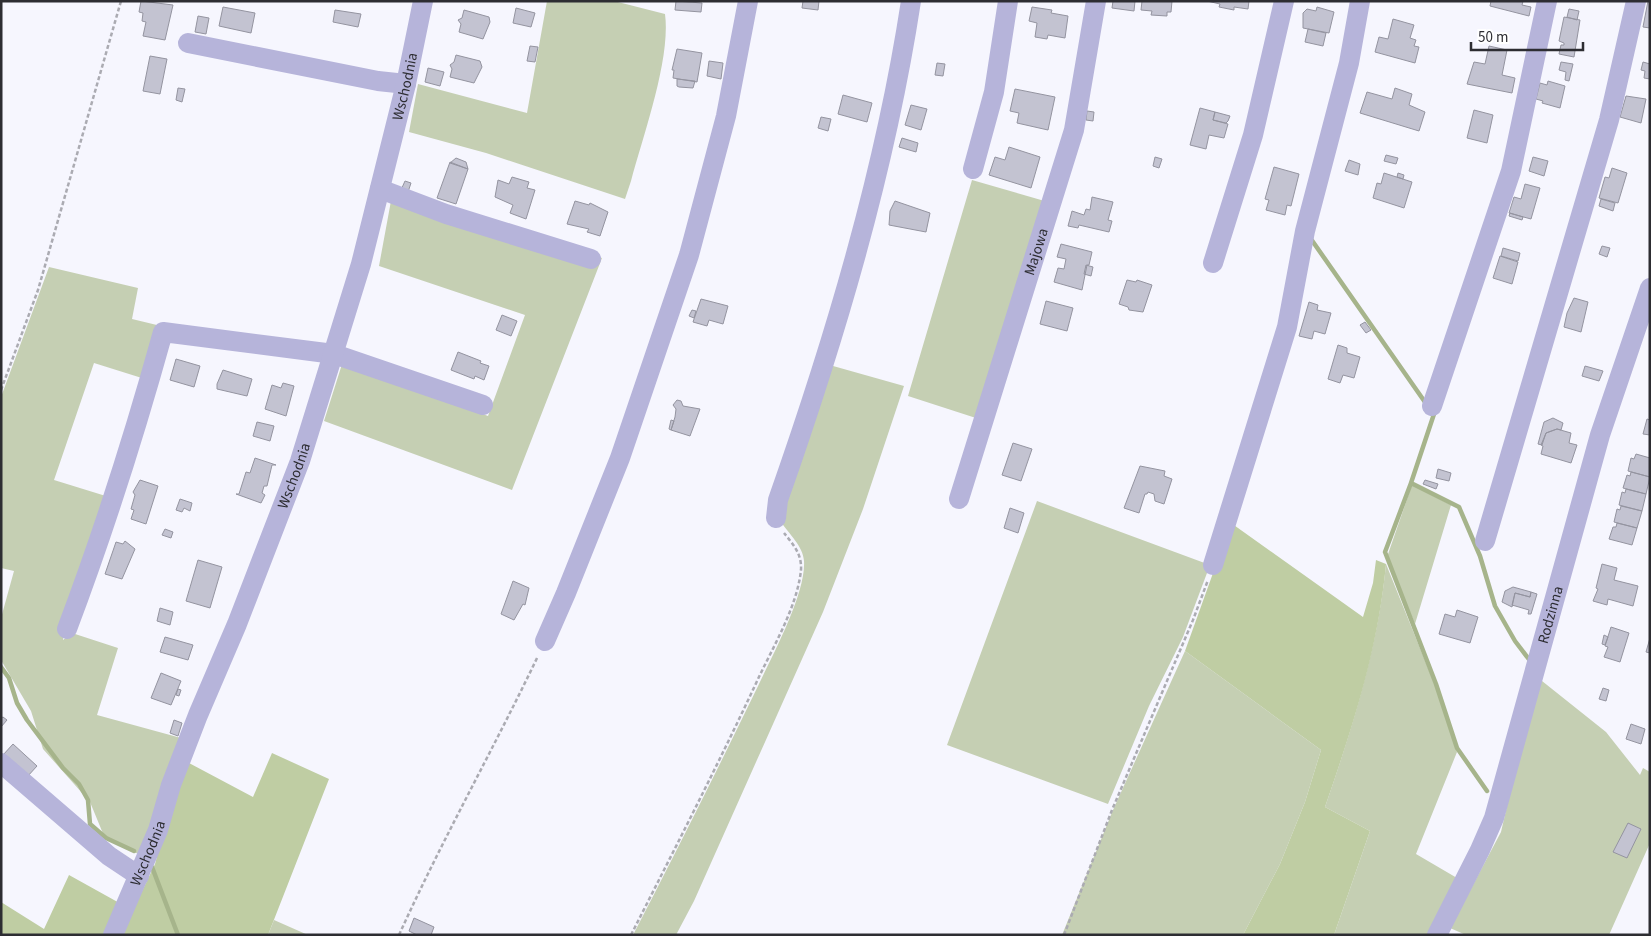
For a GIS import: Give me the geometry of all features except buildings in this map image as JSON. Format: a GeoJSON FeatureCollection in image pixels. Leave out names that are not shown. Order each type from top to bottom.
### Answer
{"type":"FeatureCollection","features":[{"type":"Feature","properties":{"kind":"street","name":"Wschodnia"},"geometry":{"type":"LineString","coordinates":[[113,935],[140,876],[198,715],[237,624],[300,462],[334,354],[380,189],[406,84],[423,1]]}},
{"type":"Feature","properties":{"kind":"street"},"geometry":{"type":"LineString","coordinates":[[544,641],[566,593],[630,429],[688,255],[726,116],[748,1]]}},
{"type":"Feature","properties":{"kind":"street"},"geometry":{"type":"LineString","coordinates":[[776,518],[778,500],[844,291],[880,163],[898,86],[911,1]]}},
{"type":"Feature","properties":{"kind":"street"},"geometry":{"type":"LineString","coordinates":[[973,168],[994,92],[1008,1]]}},
{"type":"Feature","properties":{"kind":"street","name":"Majowa"},"geometry":{"type":"LineString","coordinates":[[959,499],[1074,130],[1096,1]]}},
{"type":"Feature","properties":{"kind":"street"},"geometry":{"type":"LineString","coordinates":[[1213,263],[1253,135],[1284,1]]}},
{"type":"Feature","properties":{"kind":"street"},"geometry":{"type":"LineString","coordinates":[[1213,565],[1287,327],[1305,231],[1349,63],[1360,1]]}},
{"type":"Feature","properties":{"kind":"street"},"geometry":{"type":"LineString","coordinates":[[1432,406],[1511,171],[1547,1]]}},
{"type":"Feature","properties":{"kind":"street"},"geometry":{"type":"LineString","coordinates":[[1485,541],[1609,120],[1636,1]]}},
{"type":"Feature","properties":{"kind":"street"},"geometry":{"type":"LineString","coordinates":[[188,44],[378,81],[406,84]]}},
{"type":"Feature","properties":{"kind":"street"},"geometry":{"type":"LineString","coordinates":[[380,189],[446,214],[592,260]]}},
{"type":"Feature","properties":{"kind":"street","name":"Rodzinna"},"geometry":{"type":"LineString","coordinates":[[1437,935],[1494,818],[1600,435],[1650,288]]}},
{"type":"Feature","properties":{"kind":"street"},"geometry":{"type":"LineString","coordinates":[[67,629],[103,534],[163,332],[334,354],[483,405]]}},
{"type":"Feature","properties":{"kind":"street"},"geometry":{"type":"LineString","coordinates":[[1,763],[110,856],[140,876]]}},
{"type":"Feature","properties":{"kind":"path"},"geometry":{"type":"LineString","coordinates":[[1,390],[38,290],[121,1]]}},
{"type":"Feature","properties":{"kind":"path"},"geometry":{"type":"LineString","coordinates":[[631,935],[718,765],[796,593],[801,569],[799,552],[776,518]]}},
{"type":"Feature","properties":{"kind":"path"},"geometry":{"type":"LineString","coordinates":[[1064,935],[1112,810],[1193,620],[1213,565]]}},
{"type":"Feature","properties":{"kind":"path"},"geometry":{"type":"LineString","coordinates":[[399,935],[468,791],[503,730],[544,641]]}},
{"type":"Feature","properties":{"kind":"green space"},"geometry":{"type":"Polygon","coordinates":[[[547,1],[614,1],[665,14],[666,32],[660,75],[649,120],[625,199],[486,153],[409,132],[418,84],[527,113],[547,1]]]}},
{"type":"Feature","properties":{"kind":"green space"},"geometry":{"type":"Polygon","coordinates":[[[972,180],[1048,202],[979,419],[908,396],[972,180]]]}},
{"type":"Feature","properties":{"kind":"green space"},"geometry":{"type":"Polygon","coordinates":[[[393,190],[602,258],[512,490],[324,421],[343,361],[488,416],[525,315],[379,266],[393,190]]]}},
{"type":"Feature","properties":{"kind":"green space"},"geometry":{"type":"Polygon","coordinates":[[[49,267],[138,288],[132,319],[161,326],[145,379],[94,363],[54,480],[109,497],[64,628],[63,640],[72,633],[118,648],[97,715],[181,738],[140,855],[104,836],[90,802],[43,749],[31,711],[1,660],[1,618],[14,571],[1,568],[1,397],[49,267]]]}},
{"type":"Feature","properties":{"kind":"green space"},"geometry":{"type":"Polygon","coordinates":[[[826,364],[904,386],[863,509],[823,612],[694,901],[676,935],[633,935],[744,716],[780,640],[800,590],[803,574],[803,556],[798,545],[781,522],[826,364]]]}},
{"type":"Feature","properties":{"kind":"green space"},"geometry":{"type":"Polygon","coordinates":[[[1412,485],[1451,505],[1415,624],[1387,557],[1412,485]]]}},
{"type":"Feature","properties":{"kind":"green space"},"geometry":{"type":"Polygon","coordinates":[[[1037,501],[1210,565],[1183,637],[1149,706],[1108,804],[947,745],[1037,501]]]}},
{"type":"Feature","properties":{"kind":"green space"},"geometry":{"type":"Polygon","coordinates":[[[1231,523],[1363,617],[1373,583],[1376,560],[1386,564],[1371,657],[1345,747],[1325,807],[1370,831],[1334,935],[1243,935],[1280,864],[1305,802],[1321,750],[1185,651],[1231,523]]]}},
{"type":"Feature","properties":{"kind":"green space"},"geometry":{"type":"Polygon","coordinates":[[[1386,564],[1436,688],[1457,752],[1416,854],[1457,878],[1428,935],[1334,935],[1370,831],[1325,807],[1363,687],[1377,626],[1386,564]]]}},
{"type":"Feature","properties":{"kind":"green space"},"geometry":{"type":"Polygon","coordinates":[[[1185,651],[1321,750],[1305,802],[1280,864],[1243,935],[1062,935],[1113,810],[1185,651]]]}},
{"type":"Feature","properties":{"kind":"green space"},"geometry":{"type":"Polygon","coordinates":[[[1537,677],[1606,732],[1640,775],[1643,768],[1650,772],[1650,843],[1609,935],[1466,935],[1450,928],[1501,832],[1537,677]]]}},
{"type":"Feature","properties":{"kind":"green space"},"geometry":{"type":"Polygon","coordinates":[[[272,753],[329,779],[268,935],[1,935],[1,902],[44,929],[69,875],[123,905],[134,908],[155,864],[170,807],[189,763],[253,797],[272,753]]]}},
{"type":"Feature","properties":{"kind":"green space"},"geometry":{"type":"Polygon","coordinates":[[[274,920],[308,935],[268,935],[274,920]]]}},
{"type":"Feature","properties":{"kind":"waterway"},"geometry":{"type":"LineString","coordinates":[[1311,239],[1427,405]]}},
{"type":"Feature","properties":{"kind":"waterway"},"geometry":{"type":"LineString","coordinates":[[1431,411],[1434,414],[1411,483],[1459,507],[1480,556],[1495,606],[1515,641],[1531,662]]}},
{"type":"Feature","properties":{"kind":"waterway"},"geometry":{"type":"LineString","coordinates":[[1411,483],[1385,552],[1436,684],[1457,748],[1487,791]]}},
{"type":"Feature","properties":{"kind":"waterway"},"geometry":{"type":"LineString","coordinates":[[1,667],[9,678],[17,703],[27,720],[63,768],[79,784],[88,800],[90,824],[106,838],[134,851]]}},
{"type":"Feature","properties":{"kind":"waterway"},"geometry":{"type":"LineString","coordinates":[[152,867],[178,935]]}}]}
